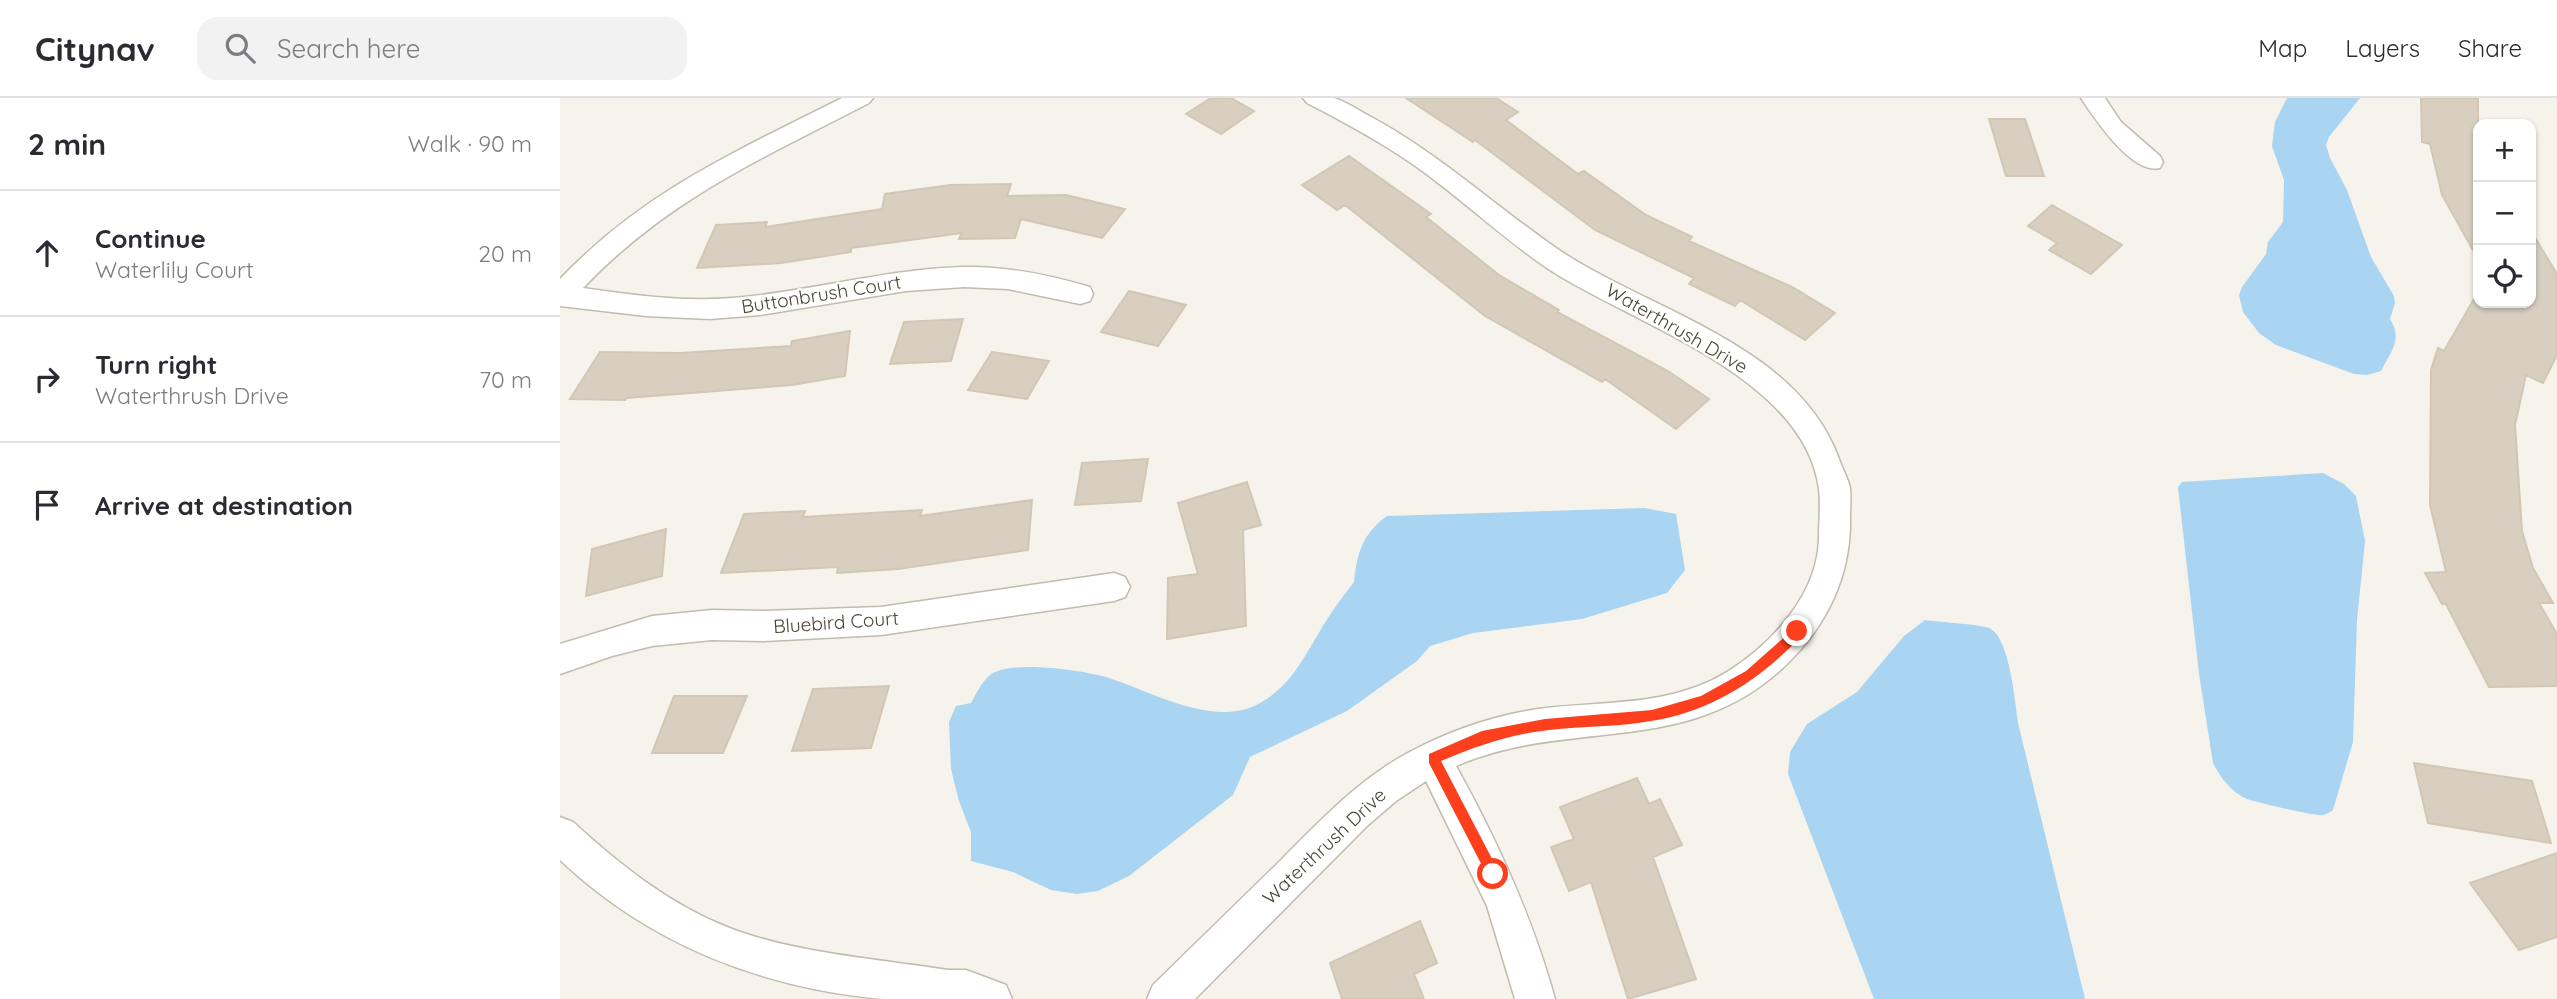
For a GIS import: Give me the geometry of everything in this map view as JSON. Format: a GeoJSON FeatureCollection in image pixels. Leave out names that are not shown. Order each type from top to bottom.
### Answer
{"type":"FeatureCollection","features":[{"type":"Feature","properties":{"kind":"street"},"geometry":{"type":"LineString","coordinates":[[561,296],[602,253],[671,198],[734,161],[861,98]]}},
{"type":"Feature","properties":{"kind":"street","name":"Waterthrush Drive"},"geometry":{"type":"LineString","coordinates":[[1167,999],[1357,810],[1398,778],[1482,737],[1532,727],[1652,716],[1704,701],[1735,685],[1776,654],[1807,619],[1822,593],[1835,550],[1836,496],[1824,456],[1812,431],[1796,409],[1774,387],[1718,347],[1567,268],[1430,164],[1362,122],[1315,98]]}},
{"type":"Feature","properties":{"kind":"street"},"geometry":{"type":"LineString","coordinates":[[2093,98],[2113,127],[2151,162]]}},
{"type":"Feature","properties":{"kind":"street","name":"Buttonbrush Court"},"geometry":{"type":"LineString","coordinates":[[561,296],[639,307],[728,309],[791,302],[897,282],[961,277],[1014,279],[1080,294]]}},
{"type":"Feature","properties":{"kind":"street","name":"Bluebird Court"},"geometry":{"type":"LineString","coordinates":[[560,659],[652,631],[712,625],[764,626],[881,621],[1114,587]]}},
{"type":"Feature","properties":{"kind":"street"},"geometry":{"type":"LineString","coordinates":[[1433,759],[1493,874],[1517,934],[1535,999]]}},
{"type":"Feature","properties":{"kind":"street"},"geometry":{"type":"LineString","coordinates":[[560,835],[573,850],[639,901],[669,919],[737,949],[789,964],[948,990],[966,990],[992,999]]}},
{"type":"Feature","properties":{"kind":"water"},"geometry":{"type":"Polygon","coordinates":[[[2287,98],[2360,98],[2329,137],[2326,145],[2347,190],[2371,257],[2394,296],[2395,303],[2390,319],[2396,339],[2381,371],[2367,375],[2354,374],[2276,345],[2259,333],[2243,312],[2239,295],[2242,287],[2266,254],[2268,242],[2283,222],[2284,180],[2272,146],[2275,122],[2287,98]]]}},
{"type":"Feature","properties":{"kind":"water"},"geometry":{"type":"Polygon","coordinates":[[[2323,473],[2344,484],[2356,496],[2365,541],[2357,620],[2353,742],[2333,810],[2318,815],[2247,799],[2227,784],[2213,763],[2199,674],[2178,487],[2182,482],[2323,473]]]}},
{"type":"Feature","properties":{"kind":"water"},"geometry":{"type":"Polygon","coordinates":[[[1645,508],[1676,514],[1685,570],[1667,593],[1582,619],[1473,633],[1430,646],[1417,661],[1347,711],[1250,757],[1233,795],[1129,876],[1098,891],[1077,894],[1051,890],[1013,872],[971,861],[971,832],[951,769],[949,722],[956,706],[971,703],[989,676],[998,671],[1044,667],[1077,671],[1102,676],[1201,710],[1241,710],[1272,696],[1290,677],[1354,582],[1359,553],[1367,537],[1387,516],[1645,508]]]}},
{"type":"Feature","properties":{"kind":"water"},"geometry":{"type":"Polygon","coordinates":[[[1925,620],[1986,627],[1991,629],[2003,646],[2018,723],[2085,999],[1874,999],[1788,774],[1790,752],[1807,724],[1857,692],[1904,636],[1925,620]]]}},
{"type":"Feature","properties":{"kind":"building"},"geometry":{"type":"Polygon","coordinates":[[[1211,98],[1231,98],[1254,111],[1221,134],[1186,114],[1211,98]]]}},
{"type":"Feature","properties":{"kind":"building"},"geometry":{"type":"Polygon","coordinates":[[[1406,98],[1496,98],[1518,112],[1506,120],[1578,174],[1584,171],[1646,215],[1692,237],[1689,241],[1792,287],[1835,313],[1805,340],[1740,300],[1735,306],[1689,284],[1694,278],[1595,230],[1475,140],[1473,142],[1406,98]]]}},
{"type":"Feature","properties":{"kind":"building"},"geometry":{"type":"Polygon","coordinates":[[[2421,98],[2478,98],[2478,119],[2473,119],[2473,250],[2442,195],[2430,144],[2422,142],[2421,98]]]}},
{"type":"Feature","properties":{"kind":"building"},"geometry":{"type":"Polygon","coordinates":[[[1989,119],[2025,119],[2044,176],[2006,176],[1989,119]]]}},
{"type":"Feature","properties":{"kind":"building"},"geometry":{"type":"Polygon","coordinates":[[[1349,156],[1431,214],[1426,217],[1499,275],[1559,310],[1557,312],[1668,371],[1709,399],[1676,429],[1605,379],[1602,382],[1485,316],[1345,205],[1337,210],[1302,185],[1349,156]]]}},
{"type":"Feature","properties":{"kind":"building"},"geometry":{"type":"Polygon","coordinates":[[[1011,184],[1007,196],[1066,195],[1125,209],[1102,238],[1021,219],[1015,238],[959,239],[962,233],[851,248],[851,252],[781,263],[697,268],[716,225],[767,222],[765,227],[882,209],[885,194],[951,185],[1011,184]]]}},
{"type":"Feature","properties":{"kind":"building"},"geometry":{"type":"Polygon","coordinates":[[[2052,205],[2122,245],[2091,274],[2049,250],[2057,243],[2028,226],[2052,205]]]}},
{"type":"Feature","properties":{"kind":"building"},"geometry":{"type":"Polygon","coordinates":[[[2536,239],[2557,274],[2557,355],[2543,383],[2526,375],[2515,425],[2522,531],[2533,568],[2553,603],[2539,603],[2557,634],[2557,686],[2489,687],[2446,604],[2442,604],[2425,573],[2446,572],[2430,505],[2431,370],[2438,348],[2444,351],[2473,301],[2473,308],[2536,308],[2536,239]]]}},
{"type":"Feature","properties":{"kind":"building"},"geometry":{"type":"Polygon","coordinates":[[[1129,291],[1186,305],[1158,346],[1101,332],[1129,291]]]}},
{"type":"Feature","properties":{"kind":"building"},"geometry":{"type":"Polygon","coordinates":[[[963,319],[951,361],[890,364],[904,322],[963,319]]]}},
{"type":"Feature","properties":{"kind":"building"},"geometry":{"type":"Polygon","coordinates":[[[850,331],[845,376],[792,385],[625,400],[570,399],[600,352],[681,353],[791,346],[792,341],[850,331]]]}},
{"type":"Feature","properties":{"kind":"building"},"geometry":{"type":"Polygon","coordinates":[[[992,352],[1049,361],[1027,399],[968,390],[992,352]]]}},
{"type":"Feature","properties":{"kind":"building"},"geometry":{"type":"Polygon","coordinates":[[[1148,459],[1141,501],[1075,505],[1082,463],[1148,459]]]}},
{"type":"Feature","properties":{"kind":"building"},"geometry":{"type":"Polygon","coordinates":[[[1247,482],[1261,525],[1243,530],[1246,626],[1167,639],[1168,578],[1198,574],[1178,503],[1247,482]]]}},
{"type":"Feature","properties":{"kind":"building"},"geometry":{"type":"Polygon","coordinates":[[[1032,500],[1028,550],[898,569],[837,573],[838,567],[721,573],[744,514],[805,511],[803,517],[922,510],[920,516],[1032,500]]]}},
{"type":"Feature","properties":{"kind":"building"},"geometry":{"type":"Polygon","coordinates":[[[666,529],[662,576],[586,596],[592,549],[666,529]]]}},
{"type":"Feature","properties":{"kind":"building"},"geometry":{"type":"Polygon","coordinates":[[[889,686],[871,748],[792,751],[813,689],[889,686]]]}},
{"type":"Feature","properties":{"kind":"building"},"geometry":{"type":"Polygon","coordinates":[[[674,696],[747,696],[723,753],[652,753],[674,696]]]}},
{"type":"Feature","properties":{"kind":"building"},"geometry":{"type":"Polygon","coordinates":[[[2414,763],[2532,781],[2551,843],[2428,823],[2414,763]]]}},
{"type":"Feature","properties":{"kind":"building"},"geometry":{"type":"Polygon","coordinates":[[[1637,778],[1649,804],[1660,799],[1682,845],[1653,857],[1696,979],[1628,999],[1591,882],[1569,891],[1551,847],[1574,839],[1560,807],[1637,778]]]}},
{"type":"Feature","properties":{"kind":"building"},"geometry":{"type":"Polygon","coordinates":[[[2557,853],[2557,937],[2519,950],[2470,883],[2557,853]]]}},
{"type":"Feature","properties":{"kind":"building"},"geometry":{"type":"Polygon","coordinates":[[[1420,921],[1437,963],[1414,974],[1424,999],[1342,999],[1330,963],[1420,921]]]}},
{"type":"Feature","properties":{"kind":"route"},"geometry":{"type":"LineString","coordinates":[[1493,874],[1433,759],[1482,737],[1545,724],[1615,721],[1652,716],[1704,701],[1750,674],[1776,654],[1797,631]]}}]}
